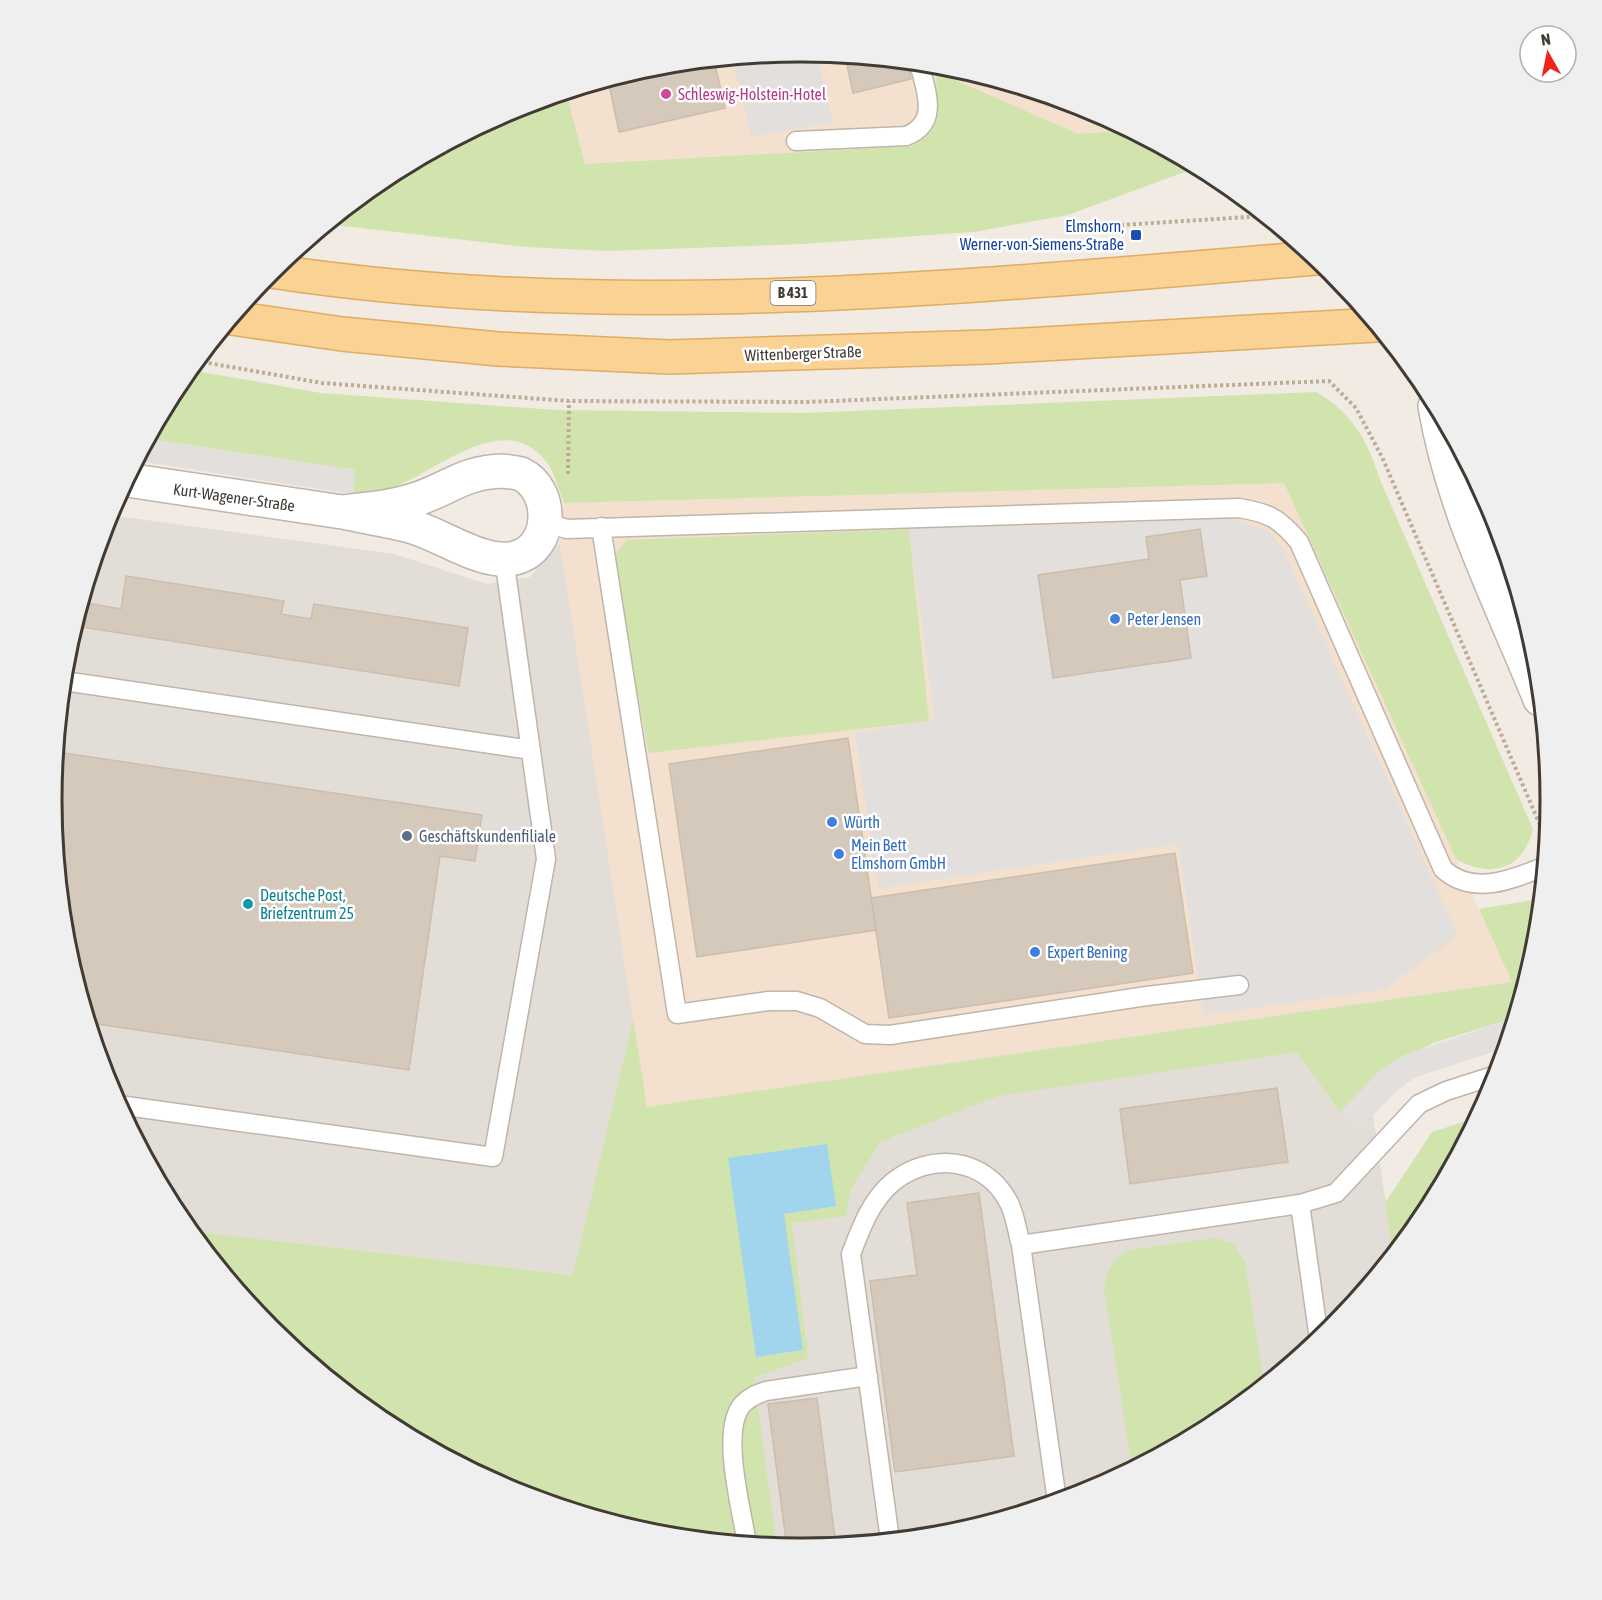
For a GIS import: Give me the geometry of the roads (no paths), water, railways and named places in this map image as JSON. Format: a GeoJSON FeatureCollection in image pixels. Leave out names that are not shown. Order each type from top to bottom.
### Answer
{"type":"FeatureCollection","features":[{"type":"Feature","properties":{"kind":"main road","name":"B 431"},"geometry":{"type":"LineString","coordinates":[[284,273],[350,284],[501,296],[670,298],[987,285],[1303,259]]}},
{"type":"Feature","properties":{"kind":"main road","name":"Wittenberger Straße"},"geometry":{"type":"LineString","coordinates":[[241,319],[342,334],[498,349],[670,357],[988,347],[1367,326]]}},
{"type":"Feature","properties":{"kind":"street"},"geometry":{"type":"LineString","coordinates":[[1442,433],[1454,486],[1527,668]]}},
{"type":"Feature","properties":{"kind":"street","name":"Kurt-Wagener-Straße"},"geometry":{"type":"LineString","coordinates":[[342,512],[393,506],[419,498],[478,472],[503,471],[520,474],[535,486],[542,497],[546,523]]}},
{"type":"Feature","properties":{"kind":"street","name":"Kurt-Wagener-Straße"},"geometry":{"type":"LineString","coordinates":[[135,481],[342,512],[411,526],[486,557],[504,558]]}},
{"type":"Feature","properties":{"kind":"street"},"geometry":{"type":"LineString","coordinates":[[504,558],[515,558],[528,552],[537,542],[546,523]]}},
{"type":"Feature","properties":{"kind":"lane"},"geometry":{"type":"LineString","coordinates":[[796,141],[906,136],[917,132],[927,122],[929,105],[921,72]]}},
{"type":"Feature","properties":{"kind":"lane"},"geometry":{"type":"LineString","coordinates":[[546,523],[567,529],[1239,508],[1260,511],[1282,522],[1299,542],[1443,869],[1453,878],[1471,884],[1492,884],[1536,870]]}},
{"type":"Feature","properties":{"kind":"lane"},"geometry":{"type":"LineString","coordinates":[[601,528],[677,1014],[768,1001],[797,1001],[820,1008],[865,1034],[890,1035],[1148,996],[1239,985]]}},
{"type":"Feature","properties":{"kind":"lane"},"geometry":{"type":"LineString","coordinates":[[130,1106],[493,1157],[546,859],[504,558]]}},
{"type":"Feature","properties":{"kind":"lane"},"geometry":{"type":"LineString","coordinates":[[73,682],[531,750]]}},
{"type":"Feature","properties":{"kind":"lane"},"geometry":{"type":"LineString","coordinates":[[1021,1245],[1300,1204],[1336,1193],[1419,1104],[1446,1091],[1485,1079]]}},
{"type":"Feature","properties":{"kind":"lane"},"geometry":{"type":"LineString","coordinates":[[889,1533],[851,1254],[866,1216],[892,1183],[923,1164],[958,1163],[987,1174],[1008,1201],[1021,1245],[1056,1492]]}},
{"type":"Feature","properties":{"kind":"lane"},"geometry":{"type":"LineString","coordinates":[[1300,1204],[1317,1327]]}},
{"type":"Feature","properties":{"kind":"lane"},"geometry":{"type":"LineString","coordinates":[[746,1536],[732,1449],[733,1424],[741,1406],[751,1396],[766,1391],[868,1376]]}},
{"type":"Feature","properties":{"kind":"water"},"geometry":{"type":"Polygon","coordinates":[[[827,1144],[836,1206],[784,1214],[803,1350],[756,1357],[728,1158],[827,1144]]]}},
{"type":"Feature","properties":{"kind":"place","name":"Schleswig-Holstein-Hotel"},"geometry":{"type":"Point","coordinates":[666,94]}},
{"type":"Feature","properties":{"kind":"place","name":"Elmshorn, Werner-von-Siemens-Straße"},"geometry":{"type":"Point","coordinates":[1136,235]}},
{"type":"Feature","properties":{"kind":"place","name":"Peter Jensen"},"geometry":{"type":"Point","coordinates":[1115,619]}},
{"type":"Feature","properties":{"kind":"place","name":"Würth"},"geometry":{"type":"Point","coordinates":[832,822]}},
{"type":"Feature","properties":{"kind":"place","name":"Geschäftskundenfiliale"},"geometry":{"type":"Point","coordinates":[407,836]}},
{"type":"Feature","properties":{"kind":"place","name":"Mein Bett Elmshorn GmbH"},"geometry":{"type":"Point","coordinates":[839,854]}},
{"type":"Feature","properties":{"kind":"place","name":"Deutsche Post, Briefzentrum 25"},"geometry":{"type":"Point","coordinates":[248,904]}},
{"type":"Feature","properties":{"kind":"place","name":"Expert Bening"},"geometry":{"type":"Point","coordinates":[1035,952]}}]}
